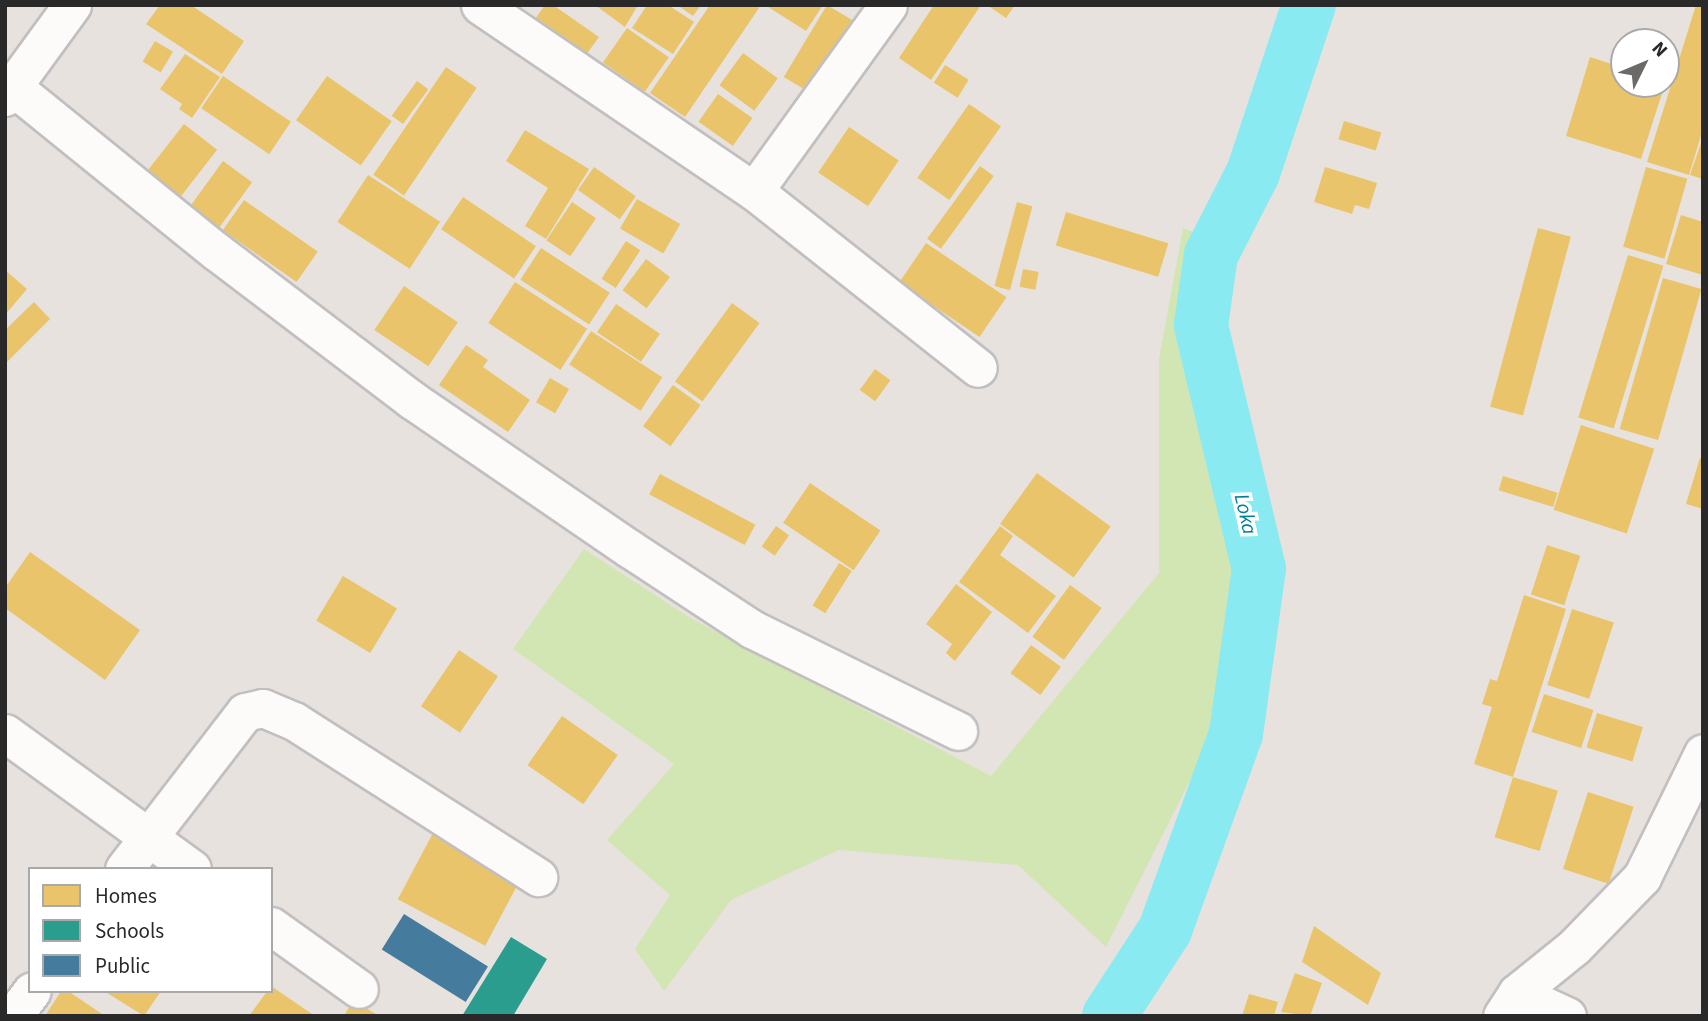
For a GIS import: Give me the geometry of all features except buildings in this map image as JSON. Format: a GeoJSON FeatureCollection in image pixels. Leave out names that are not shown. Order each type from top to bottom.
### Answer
{"type":"FeatureCollection","features":[{"type":"Feature","properties":{"kind":"street"},"geometry":{"type":"LineString","coordinates":[[72,5],[9,92],[412,400],[607,533],[752,629],[958,731]]}},
{"type":"Feature","properties":{"kind":"street"},"geometry":{"type":"LineString","coordinates":[[754,191],[888,5]]}},
{"type":"Feature","properties":{"kind":"street"},"geometry":{"type":"LineString","coordinates":[[498,10],[754,191],[978,368]]}},
{"type":"Feature","properties":{"kind":"street"},"geometry":{"type":"LineString","coordinates":[[126,867],[245,712],[263,708],[294,721],[538,877]]}},
{"type":"Feature","properties":{"kind":"street"},"geometry":{"type":"LineString","coordinates":[[5,733],[189,867]]}},
{"type":"Feature","properties":{"kind":"street"},"geometry":{"type":"LineString","coordinates":[[1510,1004],[1574,947],[1642,877],[1703,753]]}},
{"type":"Feature","properties":{"kind":"street"},"geometry":{"type":"LineString","coordinates":[[273,927],[359,989]]}},
{"type":"Feature","properties":{"kind":"street"},"geometry":{"type":"LineString","coordinates":[[13,1016],[30,993]]}},
{"type":"Feature","properties":{"kind":"street"},"geometry":{"type":"LineString","coordinates":[[1510,1004],[1567,1016]]}},
{"type":"Feature","properties":{"kind":"green space"},"geometry":{"type":"Polygon","coordinates":[[[1183,228],[1230,247],[1219,298],[1254,525],[1210,741],[1106,947],[1018,865],[839,850],[731,900],[664,991],[635,949],[670,895],[607,840],[674,764],[513,649],[584,549],[692,619],[991,776],[1159,573],[1159,359],[1183,228]]]}},
{"type":"Feature","properties":{"kind":"waterway","name":"Loka"},"geometry":{"type":"LineString","coordinates":[[1109,1016],[1165,930],[1236,734],[1259,569],[1201,325],[1211,255],[1253,173],[1309,5]]}}]}
